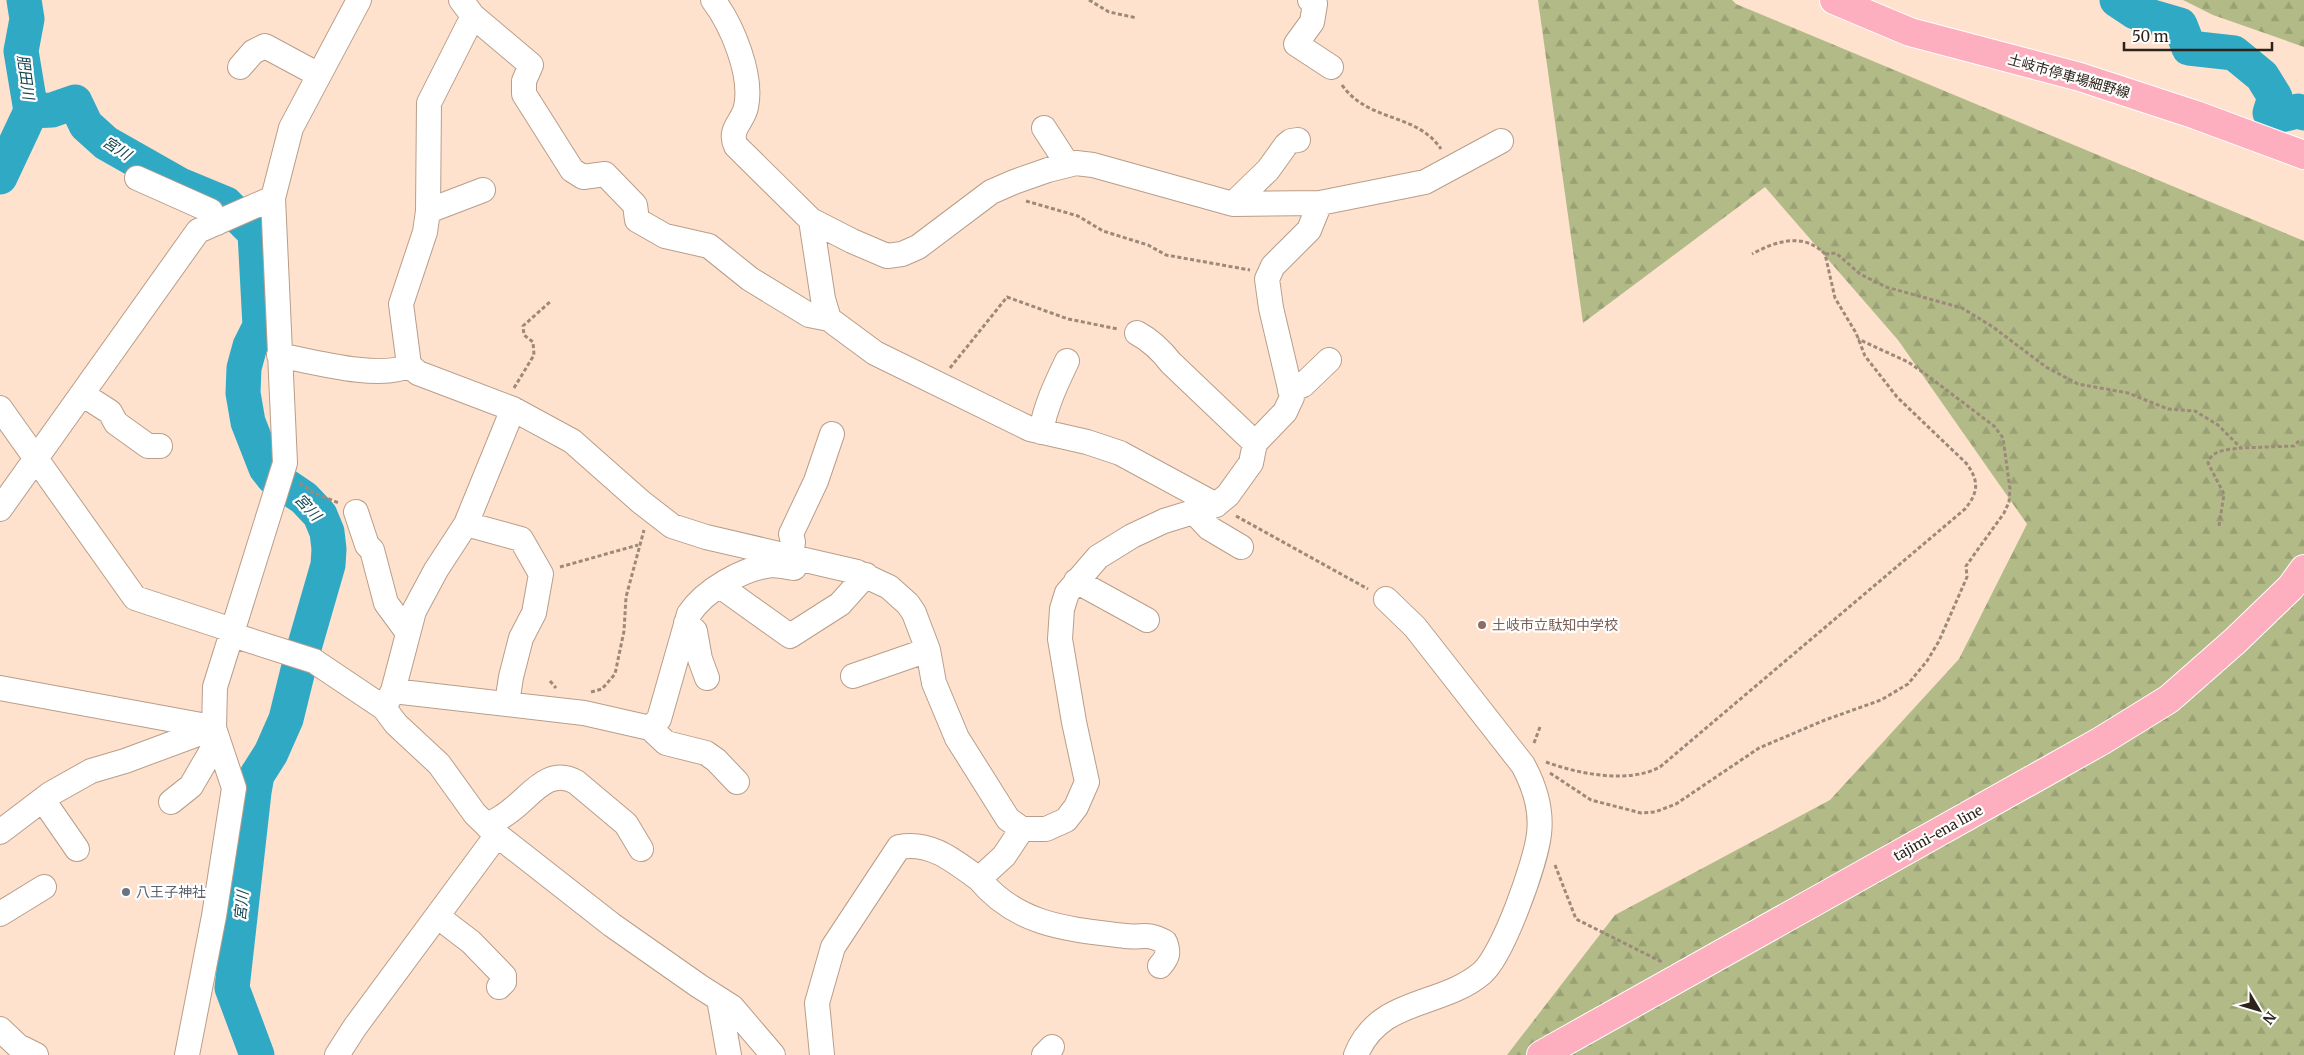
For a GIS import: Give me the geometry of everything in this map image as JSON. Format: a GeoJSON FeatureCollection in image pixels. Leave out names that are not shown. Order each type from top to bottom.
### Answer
{"type":"FeatureCollection","features":[{"type":"Feature","properties":{"kind":"main road","name":"土岐市停車場細野線"},"geometry":{"type":"LineString","coordinates":[[1834,0],[1910,32],[2080,77],[2196,115],[2304,155]]}},
{"type":"Feature","properties":{"kind":"main road","name":"tajimi-ena line"},"geometry":{"type":"LineString","coordinates":[[1541,1055],[2101,741],[2169,699],[2236,641],[2291,587],[2304,569]]}},
{"type":"Feature","properties":{"kind":"street"},"geometry":{"type":"LineString","coordinates":[[171,802],[191,786],[212,750],[216,736],[215,687],[285,463],[273,198],[291,128],[359,0]]}},
{"type":"Feature","properties":{"kind":"street"},"geometry":{"type":"LineString","coordinates":[[713,0],[733,34],[746,75],[746,107],[735,126],[732,138],[736,146],[811,220],[887,256],[902,254],[918,247],[991,192],[1048,170],[1068,165],[1093,165],[1237,204],[1320,203],[1425,182],[1455,168],[1501,141]]}},
{"type":"Feature","properties":{"kind":"street"},"geometry":{"type":"LineString","coordinates":[[1310,0],[1315,4],[1312,22],[1296,44],[1331,67]]}},
{"type":"Feature","properties":{"kind":"street"},"geometry":{"type":"LineString","coordinates":[[1241,547],[1209,528],[1205,508],[1120,453],[1087,442],[1030,429],[875,353],[829,319],[809,315],[750,279],[709,246],[665,236],[637,220],[635,204],[605,174],[583,177],[572,170],[524,94],[524,81],[531,65],[467,8],[429,103],[428,211],[424,232],[401,304],[409,365],[418,373],[509,408],[572,440],[672,526],[706,537],[866,575],[889,586],[908,604],[914,613],[928,650],[934,683],[957,738],[1008,818],[1022,830],[1046,829],[1066,820],[1076,807],[1087,782],[1074,722],[1060,639],[1062,609],[1067,593],[1076,580],[1098,557],[1132,536],[1164,521],[1205,508],[1228,495],[1251,463],[1255,443],[1284,412],[1292,397],[1270,308],[1267,279],[1272,266],[1309,230],[1320,203]]}},
{"type":"Feature","properties":{"kind":"street"},"geometry":{"type":"LineString","coordinates":[[240,66],[253,52],[265,46],[319,75]]}},
{"type":"Feature","properties":{"kind":"street"},"geometry":{"type":"LineString","coordinates":[[1044,128],[1068,165]]}},
{"type":"Feature","properties":{"kind":"street"},"geometry":{"type":"LineString","coordinates":[[1237,204],[1239,198],[1268,170],[1286,145],[1291,141],[1298,140]]}},
{"type":"Feature","properties":{"kind":"street"},"geometry":{"type":"LineString","coordinates":[[137,178],[211,211],[220,221]]}},
{"type":"Feature","properties":{"kind":"street"},"geometry":{"type":"LineString","coordinates":[[428,211],[483,190]]}},
{"type":"Feature","properties":{"kind":"street"},"geometry":{"type":"LineString","coordinates":[[0,509],[198,231],[273,198]]}},
{"type":"Feature","properties":{"kind":"street"},"geometry":{"type":"LineString","coordinates":[[811,220],[823,299],[829,319]]}},
{"type":"Feature","properties":{"kind":"street"},"geometry":{"type":"LineString","coordinates":[[1137,333],[1150,340],[1161,350],[1171,363],[1255,443]]}},
{"type":"Feature","properties":{"kind":"street"},"geometry":{"type":"LineString","coordinates":[[279,355],[348,368],[392,371],[409,365]]}},
{"type":"Feature","properties":{"kind":"street"},"geometry":{"type":"LineString","coordinates":[[1290,390],[1303,385],[1329,360]]}},
{"type":"Feature","properties":{"kind":"street"},"geometry":{"type":"LineString","coordinates":[[1041,432],[1043,418],[1054,388],[1067,361]]}},
{"type":"Feature","properties":{"kind":"street"},"geometry":{"type":"LineString","coordinates":[[82,394],[110,412],[116,423],[148,446],[160,446]]}},
{"type":"Feature","properties":{"kind":"street"},"geometry":{"type":"LineString","coordinates":[[0,408],[135,598],[233,632],[238,637],[314,661],[388,699],[508,703],[584,713],[650,728],[666,743],[706,753],[716,760],[737,782]]}},
{"type":"Feature","properties":{"kind":"street"},"geometry":{"type":"LineString","coordinates":[[509,408],[466,524],[414,611],[388,699],[396,724],[439,764],[459,794],[492,830],[612,925],[732,1007],[773,1055]]}},
{"type":"Feature","properties":{"kind":"street"},"geometry":{"type":"LineString","coordinates":[[650,728],[659,719],[686,623],[689,614],[698,601],[720,586],[752,570],[772,565],[801,568],[791,534],[816,481],[832,434]]}},
{"type":"Feature","properties":{"kind":"street"},"geometry":{"type":"LineString","coordinates":[[356,512],[367,545],[372,550],[386,603],[408,633]]}},
{"type":"Feature","properties":{"kind":"street"},"geometry":{"type":"LineString","coordinates":[[466,524],[521,539],[541,574],[534,613],[521,638],[511,677],[508,703]]}},
{"type":"Feature","properties":{"kind":"street"},"geometry":{"type":"LineString","coordinates":[[720,586],[767,622],[790,636],[840,604],[866,575]]}},
{"type":"Feature","properties":{"kind":"street"},"geometry":{"type":"LineString","coordinates":[[1076,580],[1147,620]]}},
{"type":"Feature","properties":{"kind":"street"},"geometry":{"type":"LineString","coordinates":[[1356,1055],[1363,1039],[1377,1024],[1395,1012],[1457,988],[1482,973],[1494,959],[1502,945],[1519,899],[1535,854],[1539,834],[1538,799],[1524,765],[1415,627],[1386,599]]}},
{"type":"Feature","properties":{"kind":"street"},"geometry":{"type":"LineString","coordinates":[[686,623],[695,631],[700,659],[708,678]]}},
{"type":"Feature","properties":{"kind":"street"},"geometry":{"type":"LineString","coordinates":[[853,676],[928,650]]}},
{"type":"Feature","properties":{"kind":"street"},"geometry":{"type":"LineString","coordinates":[[0,688],[216,736]]}},
{"type":"Feature","properties":{"kind":"street"},"geometry":{"type":"LineString","coordinates":[[0,832],[67,783],[91,771],[216,736]]}},
{"type":"Feature","properties":{"kind":"street"},"geometry":{"type":"LineString","coordinates":[[187,1055],[214,916],[234,788],[216,736]]}},
{"type":"Feature","properties":{"kind":"street"},"geometry":{"type":"LineString","coordinates":[[337,1055],[355,1027],[437,916],[492,830],[545,781],[567,777],[576,782],[626,824],[641,849]]}},
{"type":"Feature","properties":{"kind":"street"},"geometry":{"type":"LineString","coordinates":[[43,800],[77,849]]}},
{"type":"Feature","properties":{"kind":"street"},"geometry":{"type":"LineString","coordinates":[[978,879],[1004,856],[1022,830]]}},
{"type":"Feature","properties":{"kind":"street"},"geometry":{"type":"LineString","coordinates":[[822,1055],[818,1003],[833,947],[899,847],[912,844],[942,853],[978,879],[1003,901],[1032,920],[1077,930],[1131,936],[1153,935],[1166,942],[1169,950],[1167,958],[1160,966]]}},
{"type":"Feature","properties":{"kind":"street"},"geometry":{"type":"LineString","coordinates":[[0,914],[44,887]]}},
{"type":"Feature","properties":{"kind":"street"},"geometry":{"type":"LineString","coordinates":[[437,916],[471,942],[504,976],[504,982],[499,987]]}},
{"type":"Feature","properties":{"kind":"street"},"geometry":{"type":"LineString","coordinates":[[719,999],[729,1055]]}},
{"type":"Feature","properties":{"kind":"street"},"geometry":{"type":"LineString","coordinates":[[0,1029],[18,1046],[36,1055]]}},
{"type":"Feature","properties":{"kind":"path"},"geometry":{"type":"LineString","coordinates":[[1089,0],[1109,12],[1136,18]]}},
{"type":"Feature","properties":{"kind":"path"},"geometry":{"type":"LineString","coordinates":[[1331,67],[1350,96],[1365,108],[1426,132],[1436,142],[1455,168]]}},
{"type":"Feature","properties":{"kind":"path"},"geometry":{"type":"LineString","coordinates":[[991,192],[1078,216],[1102,231],[1148,245],[1166,255],[1269,273]]}},
{"type":"Feature","properties":{"kind":"path"},"geometry":{"type":"LineString","coordinates":[[1538,759],[1576,770],[1604,774],[1649,773],[1660,767],[1965,509],[1977,491],[1974,473],[1966,463],[1897,397],[1865,356],[1858,339],[1835,298],[1826,254],[1811,243],[1789,240],[1766,246],[1752,254]]}},
{"type":"Feature","properties":{"kind":"path"},"geometry":{"type":"LineString","coordinates":[[1826,254],[1830,252],[1836,253],[1860,274],[1886,287],[1962,308],[1992,327],[2046,367],[2078,384],[2128,393],[2168,409],[2195,411],[2218,425],[2241,448]]}},
{"type":"Feature","properties":{"kind":"path"},"geometry":{"type":"LineString","coordinates":[[937,384],[1007,297],[1068,319],[1137,333]]}},
{"type":"Feature","properties":{"kind":"path"},"geometry":{"type":"LineString","coordinates":[[509,408],[534,355],[532,342],[524,335],[523,326],[551,301]]}},
{"type":"Feature","properties":{"kind":"path"},"geometry":{"type":"LineString","coordinates":[[1544,770],[1557,776],[1591,800],[1640,813],[1655,812],[1676,804],[1694,794],[1712,778],[1760,748],[1825,720],[1881,700],[1908,684],[1927,661],[1940,641],[1967,577],[1966,566],[2004,513],[2009,502],[2010,481],[2003,438],[1994,426],[1908,362],[1858,339]]}},
{"type":"Feature","properties":{"kind":"path"},"geometry":{"type":"LineString","coordinates":[[2219,526],[2224,494],[2208,464],[2210,457],[2215,452],[2241,448],[2294,446],[2300,440]]}},
{"type":"Feature","properties":{"kind":"path"},"geometry":{"type":"LineString","coordinates":[[281,479],[346,505],[356,512]]}},
{"type":"Feature","properties":{"kind":"path"},"geometry":{"type":"LineString","coordinates":[[1205,508],[1386,599]]}},
{"type":"Feature","properties":{"kind":"path"},"geometry":{"type":"LineString","coordinates":[[584,695],[602,689],[615,674],[624,631],[626,597],[638,545],[644,529],[655,513]]}},
{"type":"Feature","properties":{"kind":"path"},"geometry":{"type":"LineString","coordinates":[[541,574],[638,545]]}},
{"type":"Feature","properties":{"kind":"path"},"geometry":{"type":"LineString","coordinates":[[550,681],[556,688],[563,690]]}},
{"type":"Feature","properties":{"kind":"path"},"geometry":{"type":"LineString","coordinates":[[1553,860],[1576,918],[1664,964]]}},
{"type":"Feature","properties":{"kind":"green space"},"geometry":{"type":"Polygon","coordinates":[[[1538,0],[1732,0],[1736,4],[2304,241],[2304,1055],[1507,1055],[1615,915],[1830,800],[1959,659],[2027,524],[1898,340],[1765,187],[1583,323],[1538,0]]]}},
{"type":"Feature","properties":{"kind":"green space"},"geometry":{"type":"Polygon","coordinates":[[[2183,0],[2304,0],[2304,47],[2213,15],[2183,0]]]}},
{"type":"Feature","properties":{"kind":"waterway","name":"肥田川"},"geometry":{"type":"LineString","coordinates":[[0,177],[31,111],[21,51],[27,19],[24,0]]}},
{"type":"Feature","properties":{"kind":"waterway","name":"肥田川"},"geometry":{"type":"LineString","coordinates":[[2117,0],[2135,12],[2180,25],[2189,48],[2234,53],[2262,76],[2275,97],[2270,113],[2276,116],[2298,111],[2304,113]]}},
{"type":"Feature","properties":{"kind":"waterway","name":"宮川"},"geometry":{"type":"LineString","coordinates":[[31,111],[52,110],[75,102],[86,125],[106,143],[180,185],[226,204],[255,233],[260,326],[250,346],[244,368],[243,393],[248,422],[266,468],[273,477],[304,498],[320,515],[327,532],[328,565],[286,719],[271,753],[257,775],[254,792],[232,988],[257,1055]]}},
{"type":"Feature","properties":{"kind":"place","name":"土岐市立駄知中学校"},"geometry":{"type":"Point","coordinates":[1482,625]}},
{"type":"Feature","properties":{"kind":"place","name":"八王子神社"},"geometry":{"type":"Point","coordinates":[126,892]}}]}
